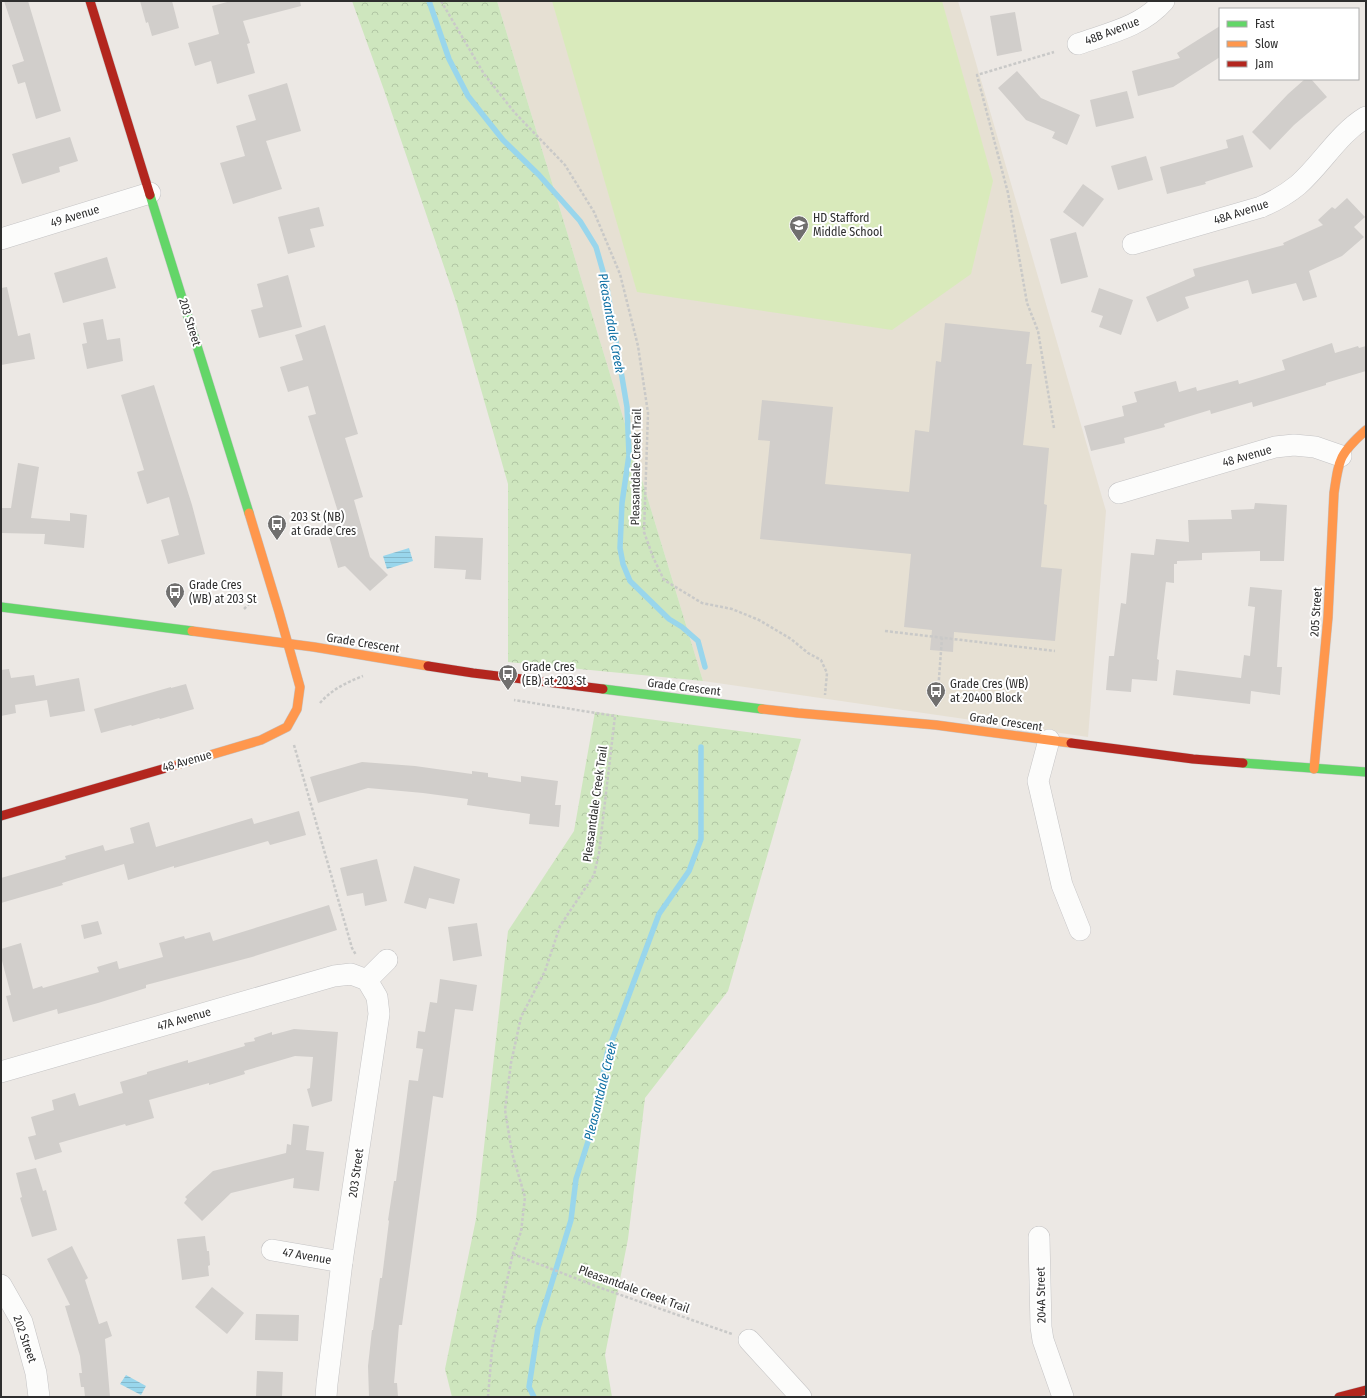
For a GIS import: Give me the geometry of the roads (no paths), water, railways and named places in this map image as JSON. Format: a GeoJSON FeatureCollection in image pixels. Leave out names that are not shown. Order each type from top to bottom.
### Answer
{"type":"FeatureCollection","features":[{"type":"Feature","properties":{"kind":"street","name":"203 Street"},"geometry":{"type":"LineString","coordinates":[[90,1],[212,393],[288,644]]}},
{"type":"Feature","properties":{"kind":"street","name":"48B Avenue"},"geometry":{"type":"LineString","coordinates":[[1078,44],[1128,27],[1145,18],[1164,1]]}},
{"type":"Feature","properties":{"kind":"street","name":"48A Avenue"},"geometry":{"type":"LineString","coordinates":[[1133,244],[1261,207],[1276,201],[1298,184],[1351,127],[1366,117]]}},
{"type":"Feature","properties":{"kind":"street","name":"49 Avenue"},"geometry":{"type":"LineString","coordinates":[[1,239],[150,192]]}},
{"type":"Feature","properties":{"kind":"street"},"geometry":{"type":"LineString","coordinates":[[1342,456],[1352,443],[1366,430]]}},
{"type":"Feature","properties":{"kind":"street","name":"48 Avenue"},"geometry":{"type":"LineString","coordinates":[[1119,493],[1275,447],[1294,445],[1315,447],[1342,456]]}},
{"type":"Feature","properties":{"kind":"street","name":"205 Street"},"geometry":{"type":"LineString","coordinates":[[1314,770],[1327,625],[1334,492],[1342,456]]}},
{"type":"Feature","properties":{"kind":"street","name":"Grade Crescent"},"geometry":{"type":"LineString","coordinates":[[1,607],[314,647],[473,673],[798,713],[936,725],[1193,759],[1314,770],[1366,772]]}},
{"type":"Feature","properties":{"kind":"street","name":"48 Avenue"},"geometry":{"type":"LineString","coordinates":[[1,816],[261,740],[287,727],[297,708],[300,687],[288,644]]}},
{"type":"Feature","properties":{"kind":"street"},"geometry":{"type":"LineString","coordinates":[[1049,740],[1038,782],[1062,884],[1080,930]]}},
{"type":"Feature","properties":{"kind":"street"},"geometry":{"type":"LineString","coordinates":[[367,980],[387,960]]}},
{"type":"Feature","properties":{"kind":"street","name":"47A Avenue"},"geometry":{"type":"LineString","coordinates":[[1,1072],[334,976],[351,974],[367,980]]}},
{"type":"Feature","properties":{"kind":"street","name":"203 Street"},"geometry":{"type":"LineString","coordinates":[[326,1397],[342,1262],[379,1014],[377,997],[367,980]]}},
{"type":"Feature","properties":{"kind":"street","name":"204A Street"},"geometry":{"type":"LineString","coordinates":[[1039,1237],[1041,1327],[1063,1397]]}},
{"type":"Feature","properties":{"kind":"street","name":"47 Avenue"},"geometry":{"type":"LineString","coordinates":[[272,1250],[342,1262]]}},
{"type":"Feature","properties":{"kind":"street","name":"202 Street"},"geometry":{"type":"LineString","coordinates":[[1,1285],[22,1322],[36,1373],[39,1397]]}},
{"type":"Feature","properties":{"kind":"street"},"geometry":{"type":"LineString","coordinates":[[749,1340],[801,1397]]}},
{"type":"Feature","properties":{"kind":"street"},"geometry":{"type":"LineString","coordinates":[[1339,1397],[1366,1390]]}},
{"type":"Feature","properties":{"kind":"water"},"geometry":{"type":"Polygon","coordinates":[[[409,548],[413,561],[387,569],[383,556],[409,548]]]}},
{"type":"Feature","properties":{"kind":"water"},"geometry":{"type":"Polygon","coordinates":[[[126,1375],[146,1386],[141,1395],[120,1384],[126,1375]]]}},
{"type":"Feature","properties":{"kind":"waterway","name":"Pleasantdale Creek"},"geometry":{"type":"LineString","coordinates":[[429,1],[449,59],[468,96],[503,140],[539,175],[580,221],[596,247],[606,282],[627,407],[629,455],[622,503],[620,548],[623,564],[630,581],[669,619],[682,627],[698,641],[705,667]]}},
{"type":"Feature","properties":{"kind":"waterway","name":"Pleasantdale Creek"},"geometry":{"type":"LineString","coordinates":[[534,1397],[529,1387],[538,1328],[571,1220],[576,1179],[593,1126],[607,1054],[659,914],[689,871],[701,839],[701,747]]}},
{"type":"Feature","properties":{"kind":"place","name":"HD Stafford Middle School"},"geometry":{"type":"Point","coordinates":[799,242]}},
{"type":"Feature","properties":{"kind":"place","name":"203 St (NB) at Grade Cres"},"geometry":{"type":"Point","coordinates":[277,541]}},
{"type":"Feature","properties":{"kind":"place","name":"Grade Cres (WB) at 203 St"},"geometry":{"type":"Point","coordinates":[175,609]}},
{"type":"Feature","properties":{"kind":"place","name":"Grade Cres (EB) at 203 St"},"geometry":{"type":"Point","coordinates":[508,691]}},
{"type":"Feature","properties":{"kind":"place","name":"Grade Cres (WB) at 20400 Block"},"geometry":{"type":"Point","coordinates":[936,708]}}]}
